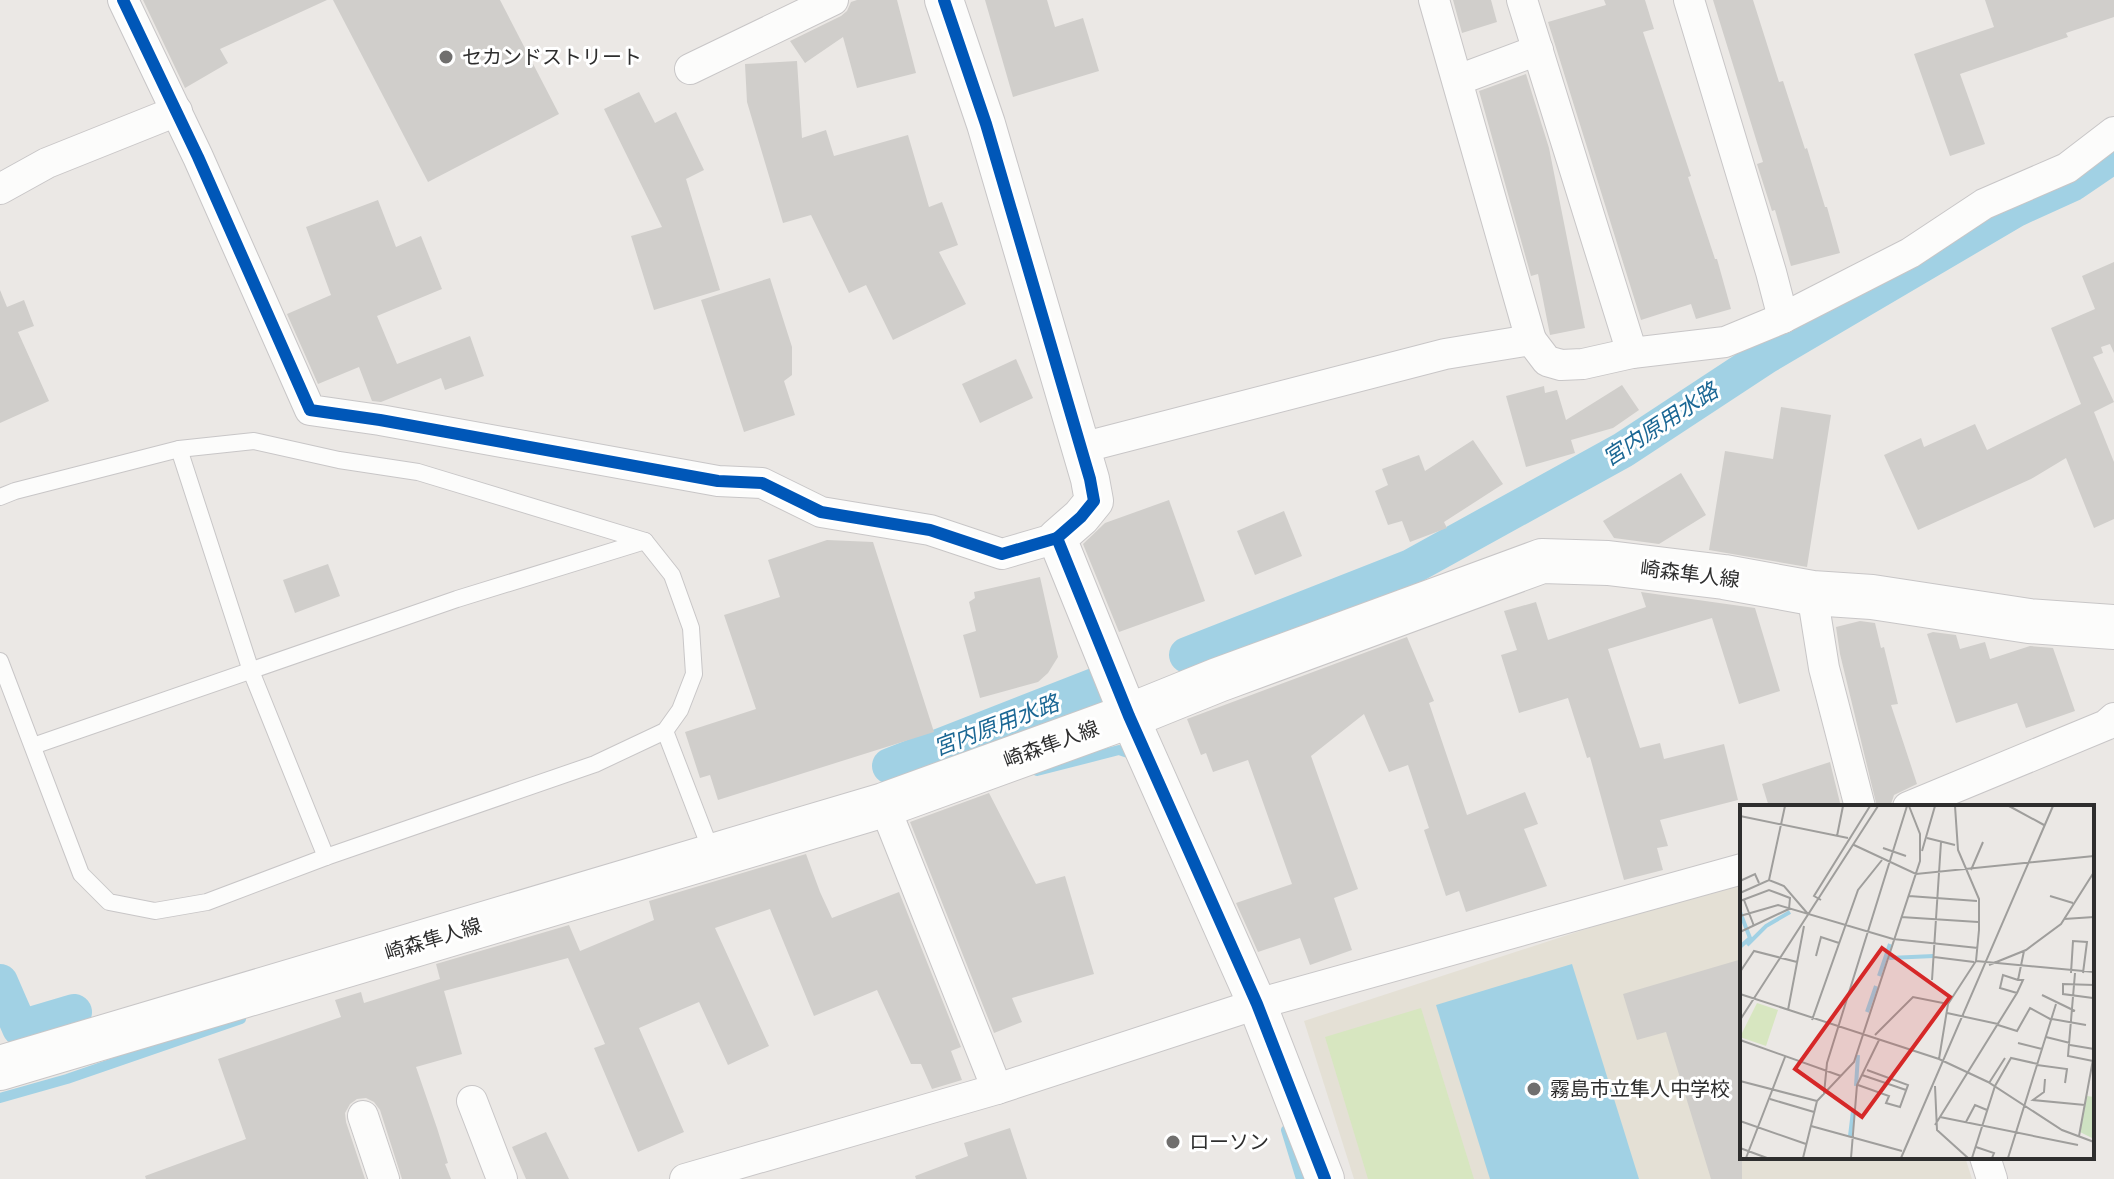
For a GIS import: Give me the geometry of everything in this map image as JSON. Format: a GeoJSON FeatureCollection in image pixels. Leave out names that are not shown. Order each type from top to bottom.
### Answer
{"type":"FeatureCollection","features":[{"type":"Feature","properties":{"kind":"main road","name":"崎森隼人線"},"geometry":{"type":"LineString","coordinates":[[0,1068],[884,805],[1542,561],[1608,563],[2029,621],[2114,627]]}},
{"type":"Feature","properties":{"kind":"street"},"geometry":{"type":"LineString","coordinates":[[123,0],[177,111],[310,410],[718,481],[762,483],[821,512],[930,530],[1002,554],[1057,538],[1094,501],[986,124],[944,0]]}},
{"type":"Feature","properties":{"kind":"street"},"geometry":{"type":"LineString","coordinates":[[690,69],[833,0]]}},
{"type":"Feature","properties":{"kind":"street"},"geometry":{"type":"LineString","coordinates":[[1434,0],[1531,340],[1547,361],[1561,365],[1725,342],[1783,318],[1910,253],[1984,204],[2067,168],[2114,132]]}},
{"type":"Feature","properties":{"kind":"street"},"geometry":{"type":"LineString","coordinates":[[1522,0],[1632,353]]}},
{"type":"Feature","properties":{"kind":"street"},"geometry":{"type":"LineString","coordinates":[[1689,0],[1783,318]]}},
{"type":"Feature","properties":{"kind":"street"},"geometry":{"type":"LineString","coordinates":[[1458,80],[1538,50]]}},
{"type":"Feature","properties":{"kind":"street"},"geometry":{"type":"LineString","coordinates":[[0,189],[47,163],[177,111]]}},
{"type":"Feature","properties":{"kind":"street"},"geometry":{"type":"LineString","coordinates":[[1081,448],[1445,354],[1531,340]]}},
{"type":"Feature","properties":{"kind":"street"},"geometry":{"type":"LineString","coordinates":[[1057,538],[1129,716],[1257,1004],[1325,1179]]}},
{"type":"Feature","properties":{"kind":"street"},"geometry":{"type":"LineString","coordinates":[[1812,593],[1824,668],[1859,805]]}},
{"type":"Feature","properties":{"kind":"street"},"geometry":{"type":"LineString","coordinates":[[1913,805],[2106,725],[2114,718]]}},
{"type":"Feature","properties":{"kind":"street"},"geometry":{"type":"LineString","coordinates":[[884,805],[997,1089]]}},
{"type":"Feature","properties":{"kind":"street"},"geometry":{"type":"LineString","coordinates":[[685,1179],[997,1089],[1257,1004],[1740,870]]}},
{"type":"Feature","properties":{"kind":"street"},"geometry":{"type":"LineString","coordinates":[[472,1101],[502,1179]]}},
{"type":"Feature","properties":{"kind":"street"},"geometry":{"type":"LineString","coordinates":[[363,1116],[384,1179]]}},
{"type":"Feature","properties":{"kind":"street"},"geometry":{"type":"LineString","coordinates":[[1986,1159],[1992,1179]]}},
{"type":"Feature","properties":{"kind":"lane"},"geometry":{"type":"LineString","coordinates":[[0,497],[179,449],[254,441],[339,460],[418,472],[645,541],[672,575],[691,628],[694,674],[680,710],[665,731],[595,764],[326,857],[207,902],[155,911],[109,902],[81,874],[0,661]]}},
{"type":"Feature","properties":{"kind":"lane"},"geometry":{"type":"LineString","coordinates":[[179,449],[251,671],[326,857]]}},
{"type":"Feature","properties":{"kind":"lane"},"geometry":{"type":"LineString","coordinates":[[33,746],[457,599],[645,541]]}},
{"type":"Feature","properties":{"kind":"lane"},"geometry":{"type":"LineString","coordinates":[[665,731],[713,856]]}},
{"type":"Feature","properties":{"kind":"shaded area","name":"霧島市立隼人中学校"},"geometry":{"type":"Polygon","coordinates":[[[1740,879],[1740,1159],[1966,1159],[1972,1179],[1354,1179],[1304,1021],[1740,879]]]}},
{"type":"Feature","properties":{"kind":"green space"},"geometry":{"type":"Polygon","coordinates":[[[1421,1008],[1474,1179],[1368,1179],[1325,1037],[1421,1008]]]}},
{"type":"Feature","properties":{"kind":"water"},"geometry":{"type":"Polygon","coordinates":[[[1572,964],[1639,1179],[1490,1179],[1436,1005],[1572,964]]]}},
{"type":"Feature","properties":{"kind":"building"},"geometry":{"type":"Polygon","coordinates":[[[143,0],[327,0],[220,49],[228,63],[185,88],[143,0]]]}},
{"type":"Feature","properties":{"kind":"building","name":"セカンドストリート"},"geometry":{"type":"Polygon","coordinates":[[[333,0],[500,0],[559,114],[428,182],[333,0]]]}},
{"type":"Feature","properties":{"kind":"building"},"geometry":{"type":"Polygon","coordinates":[[[897,0],[916,73],[857,88],[843,37],[805,63],[790,41],[841,16],[851,2],[897,0]]]}},
{"type":"Feature","properties":{"kind":"building"},"geometry":{"type":"Polygon","coordinates":[[[985,0],[1047,0],[1055,27],[1083,18],[1099,71],[1013,97],[985,0]]]}},
{"type":"Feature","properties":{"kind":"building"},"geometry":{"type":"Polygon","coordinates":[[[1453,0],[1491,0],[1497,22],[1462,33],[1453,0]]]}},
{"type":"Feature","properties":{"kind":"building"},"geometry":{"type":"Polygon","coordinates":[[[1604,0],[1645,0],[1654,29],[1643,32],[1731,309],[1696,319],[1691,304],[1641,320],[1548,22],[1606,5],[1604,0]]]}},
{"type":"Feature","properties":{"kind":"building"},"geometry":{"type":"Polygon","coordinates":[[[1713,0],[1753,0],[1779,82],[1783,81],[1807,148],[1840,253],[1791,266],[1775,210],[1772,211],[1757,164],[1763,162],[1713,0]]]}},
{"type":"Feature","properties":{"kind":"building"},"geometry":{"type":"Polygon","coordinates":[[[1985,0],[2114,0],[2114,17],[2066,33],[2068,37],[1960,74],[1985,144],[1950,156],[1914,54],[1994,27],[1985,0]]]}},
{"type":"Feature","properties":{"kind":"building"},"geometry":{"type":"Polygon","coordinates":[[[797,61],[802,138],[826,130],[834,156],[908,135],[929,207],[942,202],[958,245],[939,252],[966,304],[893,340],[866,285],[849,293],[811,215],[783,223],[747,102],[745,64],[797,61]]]}},
{"type":"Feature","properties":{"kind":"building"},"geometry":{"type":"Polygon","coordinates":[[[1526,74],[1549,148],[1585,328],[1550,335],[1538,274],[1531,276],[1479,91],[1526,74]]]}},
{"type":"Feature","properties":{"kind":"building"},"geometry":{"type":"Polygon","coordinates":[[[639,92],[655,123],[676,112],[704,170],[686,179],[720,290],[654,310],[631,236],[662,227],[604,109],[639,92]]]}},
{"type":"Feature","properties":{"kind":"building"},"geometry":{"type":"Polygon","coordinates":[[[378,200],[396,247],[421,236],[442,289],[377,316],[397,364],[470,336],[484,376],[445,390],[441,378],[381,402],[372,401],[359,367],[318,384],[287,314],[331,295],[306,227],[378,200]]]}},
{"type":"Feature","properties":{"kind":"building"},"geometry":{"type":"Polygon","coordinates":[[[2114,262],[2114,353],[2110,344],[2101,347],[2103,353],[2093,357],[2114,402],[2094,412],[2114,462],[2114,519],[2094,528],[2066,458],[2031,479],[1918,530],[1884,455],[1921,438],[1924,447],[1975,424],[1987,450],[2081,404],[2051,328],[2095,309],[2082,276],[2114,262]]]}},
{"type":"Feature","properties":{"kind":"building"},"geometry":{"type":"Polygon","coordinates":[[[770,278],[792,347],[792,375],[784,381],[795,415],[744,432],[701,300],[770,278]]]}},
{"type":"Feature","properties":{"kind":"building"},"geometry":{"type":"Polygon","coordinates":[[[0,290],[7,307],[24,300],[34,326],[18,332],[49,401],[0,423],[0,290]]]}},
{"type":"Feature","properties":{"kind":"building"},"geometry":{"type":"Polygon","coordinates":[[[1016,359],[1033,398],[980,423],[962,384],[1016,359]]]}},
{"type":"Feature","properties":{"kind":"building"},"geometry":{"type":"Polygon","coordinates":[[[1622,385],[1639,410],[1613,428],[1571,440],[1575,453],[1526,467],[1506,396],[1544,386],[1545,393],[1557,390],[1566,420],[1622,385]]]}},
{"type":"Feature","properties":{"kind":"building"},"geometry":{"type":"Polygon","coordinates":[[[1781,407],[1831,415],[1807,567],[1709,550],[1725,451],[1773,459],[1781,407]]]}},
{"type":"Feature","properties":{"kind":"building"},"geometry":{"type":"Polygon","coordinates":[[[1473,440],[1503,484],[1444,522],[1447,528],[1410,542],[1402,521],[1388,525],[1375,491],[1388,485],[1382,469],[1419,455],[1425,471],[1473,440]]]}},
{"type":"Feature","properties":{"kind":"building"},"geometry":{"type":"Polygon","coordinates":[[[1681,473],[1706,515],[1659,544],[1614,538],[1603,521],[1681,473]]]}},
{"type":"Feature","properties":{"kind":"building"},"geometry":{"type":"Polygon","coordinates":[[[1169,500],[1205,601],[1119,632],[1083,544],[1105,523],[1169,500]]]}},
{"type":"Feature","properties":{"kind":"building"},"geometry":{"type":"Polygon","coordinates":[[[1284,511],[1302,556],[1255,575],[1237,531],[1284,511]]]}},
{"type":"Feature","properties":{"kind":"building"},"geometry":{"type":"Polygon","coordinates":[[[827,540],[873,542],[934,732],[718,800],[710,775],[700,778],[685,732],[756,709],[724,615],[780,597],[768,560],[827,540]]]}},
{"type":"Feature","properties":{"kind":"building"},"geometry":{"type":"Polygon","coordinates":[[[328,564],[340,596],[295,613],[283,580],[328,564]]]}},
{"type":"Feature","properties":{"kind":"building"},"geometry":{"type":"Polygon","coordinates":[[[1040,577],[1058,657],[1038,682],[980,698],[963,635],[976,631],[969,602],[975,598],[974,592],[1040,577]]]}},
{"type":"Feature","properties":{"kind":"building"},"geometry":{"type":"Polygon","coordinates":[[[1641,592],[1755,608],[1780,691],[1739,704],[1712,618],[1608,649],[1640,748],[1660,743],[1664,759],[1724,744],[1738,800],[1660,820],[1668,846],[1657,848],[1663,870],[1624,880],[1590,757],[1587,758],[1568,698],[1519,713],[1501,655],[1517,650],[1504,611],[1536,602],[1548,640],[1646,607],[1641,592]]]}},
{"type":"Feature","properties":{"kind":"building"},"geometry":{"type":"Polygon","coordinates":[[[1860,621],[1875,623],[1881,648],[1884,647],[1898,704],[1891,705],[1917,784],[1894,795],[1891,805],[1877,805],[1836,627],[1860,621]]]}},
{"type":"Feature","properties":{"kind":"building"},"geometry":{"type":"Polygon","coordinates":[[[1927,634],[1956,635],[1960,649],[1985,642],[1990,659],[2030,646],[2053,648],[2075,711],[2026,728],[2017,703],[1956,723],[1927,634]]]}},
{"type":"Feature","properties":{"kind":"building"},"geometry":{"type":"Polygon","coordinates":[[[1407,637],[1434,701],[1429,703],[1467,815],[1525,792],[1538,824],[1524,829],[1547,886],[1466,912],[1459,891],[1446,896],[1424,830],[1429,828],[1408,765],[1389,772],[1364,714],[1311,756],[1358,889],[1334,898],[1352,950],[1310,965],[1300,938],[1258,952],[1236,903],[1292,884],[1248,760],[1213,772],[1206,753],[1201,755],[1187,719],[1407,637]]]}},
{"type":"Feature","properties":{"kind":"building"},"geometry":{"type":"Polygon","coordinates":[[[1830,762],[1841,805],[1768,805],[1762,784],[1830,762]]]}},
{"type":"Feature","properties":{"kind":"building"},"geometry":{"type":"Polygon","coordinates":[[[989,793],[1036,884],[1065,876],[1094,974],[1012,998],[1022,1022],[994,1033],[910,822],[989,793]]]}},
{"type":"Feature","properties":{"kind":"building"},"geometry":{"type":"Polygon","coordinates":[[[806,854],[832,918],[899,892],[961,1047],[951,1051],[962,1080],[932,1089],[921,1064],[911,1064],[877,990],[814,1016],[770,909],[715,928],[769,1046],[728,1065],[699,1002],[639,1028],[684,1132],[638,1152],[594,1048],[605,1044],[568,958],[444,991],[462,1054],[416,1067],[451,1179],[402,1179],[380,1110],[366,1098],[350,1104],[345,1113],[365,1179],[146,1179],[145,1176],[246,1139],[218,1059],[341,1017],[335,1000],[361,992],[364,1003],[440,979],[436,964],[569,925],[580,951],[654,920],[649,901],[806,854]]]}},
{"type":"Feature","properties":{"kind":"building"},"geometry":{"type":"Polygon","coordinates":[[[1740,960],[1742,1179],[1711,1179],[1666,1032],[1637,1040],[1623,994],[1740,960]]]}},
{"type":"Feature","properties":{"kind":"building"},"geometry":{"type":"Polygon","coordinates":[[[1010,1128],[1027,1179],[916,1179],[915,1176],[968,1156],[964,1143],[1010,1128]]]}},
{"type":"Feature","properties":{"kind":"building"},"geometry":{"type":"Polygon","coordinates":[[[546,1132],[569,1179],[526,1179],[512,1147],[546,1132]]]}},
{"type":"Feature","properties":{"kind":"waterway","name":"宮内原用水路"},"geometry":{"type":"LineString","coordinates":[[1187,655],[1411,567],[1623,450],[1766,356],[2016,209],[2073,183],[2114,155]]}},
{"type":"Feature","properties":{"kind":"waterway","name":"宮内原用水路"},"geometry":{"type":"LineString","coordinates":[[890,766],[1102,683]]}},
{"type":"Feature","properties":{"kind":"waterway"},"geometry":{"type":"LineString","coordinates":[[1037,771],[1119,750],[1134,755]]}},
{"type":"Feature","properties":{"kind":"waterway","name":"宮内原用水路"},"geometry":{"type":"LineString","coordinates":[[0,982],[20,1028],[74,1012]]}},
{"type":"Feature","properties":{"kind":"waterway"},"geometry":{"type":"LineString","coordinates":[[0,1098],[67,1079],[241,1019]]}},
{"type":"Feature","properties":{"kind":"waterway"},"geometry":{"type":"LineString","coordinates":[[1286,1130],[1301,1179]]}},
{"type":"Feature","properties":{"kind":"cycle path"},"geometry":{"type":"LineString","coordinates":[[123,0],[198,157],[310,410],[718,481],[762,483],[821,512],[930,530],[1002,554],[1057,538]]}},
{"type":"Feature","properties":{"kind":"cycle path"},"geometry":{"type":"LineString","coordinates":[[944,0],[986,124],[1090,479],[1094,501],[1057,538],[1129,716],[1257,1004],[1325,1179]]}},
{"type":"Feature","properties":{"kind":"place","name":"セカンドストリート"},"geometry":{"type":"Point","coordinates":[446,57]}},
{"type":"Feature","properties":{"kind":"place","name":"霧島市立隼人中学校"},"geometry":{"type":"Point","coordinates":[1534,1089]}},
{"type":"Feature","properties":{"kind":"place","name":"ローソン"},"geometry":{"type":"Point","coordinates":[1173,1142]}}]}
